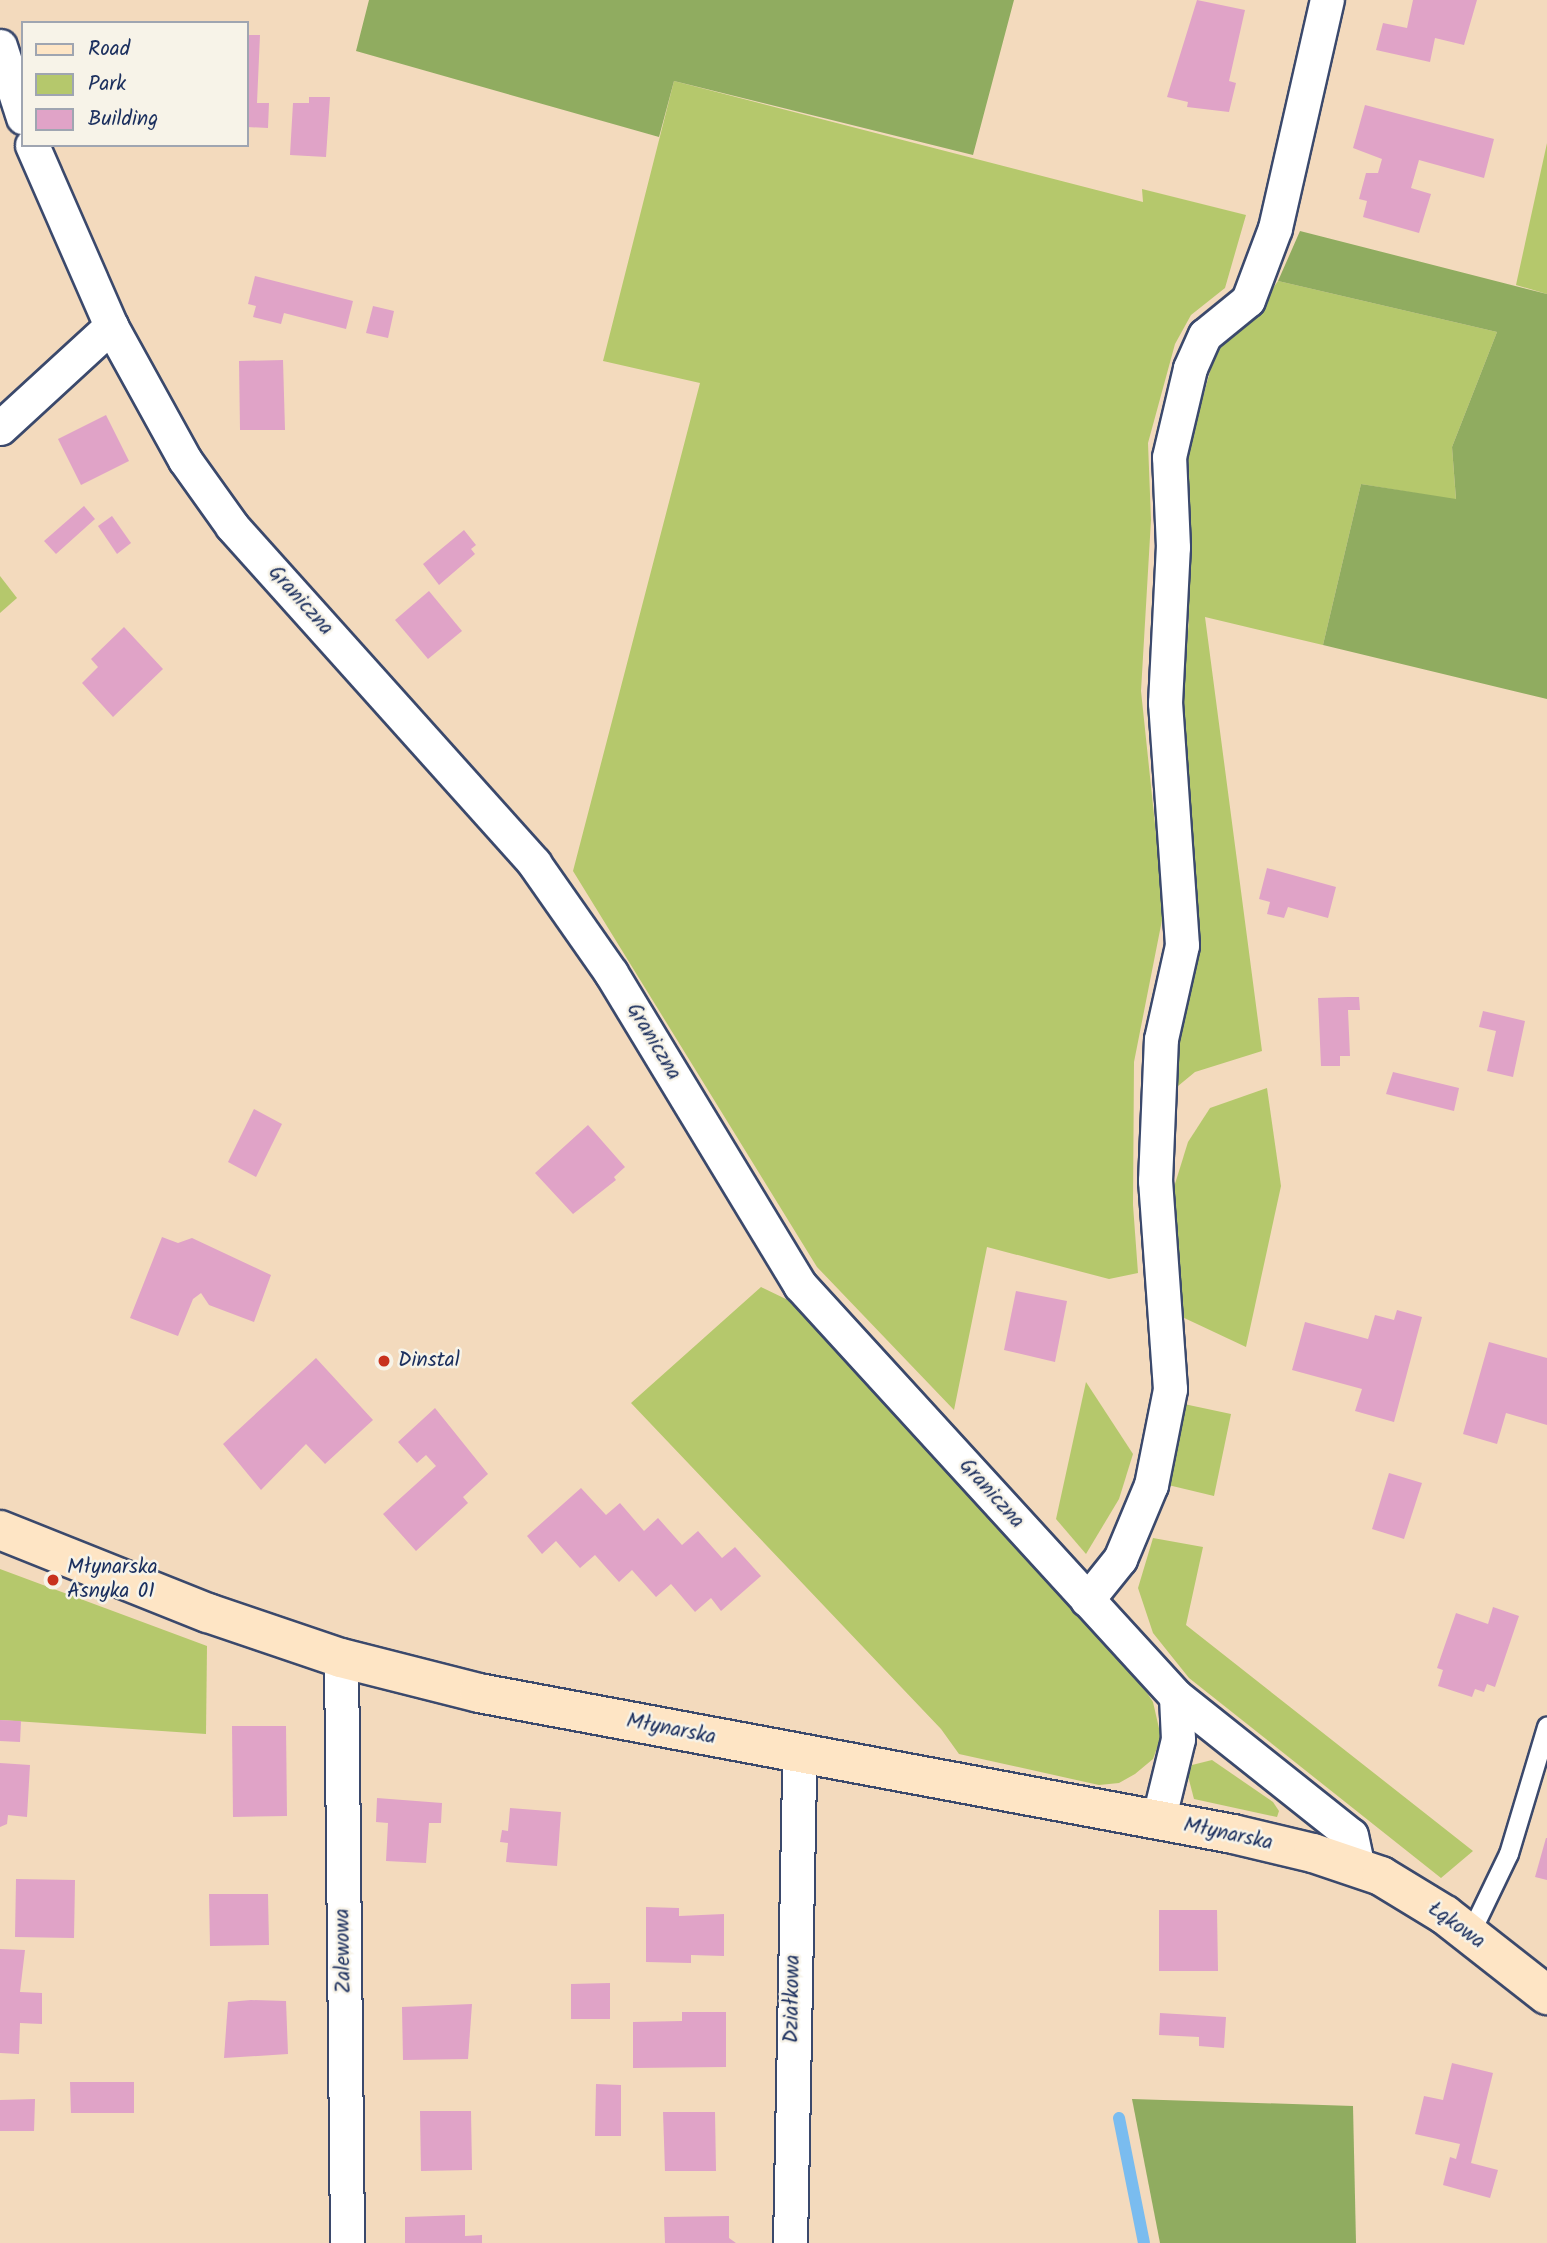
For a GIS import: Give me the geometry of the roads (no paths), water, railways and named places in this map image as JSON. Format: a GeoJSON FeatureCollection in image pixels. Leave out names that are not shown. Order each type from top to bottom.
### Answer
{"type":"FeatureCollection","features":[{"type":"Feature","properties":{"kind":"street"},"geometry":{"type":"LineString","coordinates":[[1087,1600],[1120,1559],[1152,1485],[1170,1389],[1155,1181],[1161,1039],[1182,945],[1165,703],[1173,547],[1168,457],[1190,368],[1205,335],[1248,300],[1275,228],[1327,0]]}},
{"type":"Feature","properties":{"kind":"street"},"geometry":{"type":"LineString","coordinates":[[0,46],[21,111]]}},
{"type":"Feature","properties":{"kind":"street","name":"Graniczna"},"geometry":{"type":"LineString","coordinates":[[33,147],[111,326],[185,460],[232,526],[534,863],[611,973],[800,1285],[1176,1696],[1351,1835],[1358,1868]]}},
{"type":"Feature","properties":{"kind":"street"},"geometry":{"type":"LineString","coordinates":[[0,428],[111,326]]}},
{"type":"Feature","properties":{"kind":"street","name":"Młynarska"},"geometry":{"type":"LineString","coordinates":[[0,1530],[208,1613],[341,1658],[480,1693],[1158,1821],[1300,1850],[1358,1868]]}},
{"type":"Feature","properties":{"kind":"street","name":"Zalewowa"},"geometry":{"type":"LineString","coordinates":[[341,1658],[347,2243]]}},
{"type":"Feature","properties":{"kind":"street"},"geometry":{"type":"LineString","coordinates":[[1158,1821],[1178,1739],[1176,1696]]}},
{"type":"Feature","properties":{"kind":"street","name":"Działkowa"},"geometry":{"type":"LineString","coordinates":[[790,2243],[799,1755]]}},
{"type":"Feature","properties":{"kind":"street","name":"Łąkowa"},"geometry":{"type":"LineString","coordinates":[[1358,1868],[1381,1876],[1470,1935],[1547,1995]]}},
{"type":"Feature","properties":{"kind":"lane"},"geometry":{"type":"LineString","coordinates":[[1470,1935],[1509,1854],[1547,1727]]}},
{"type":"Feature","properties":{"kind":"waterway"},"geometry":{"type":"LineString","coordinates":[[1119,2118],[1144,2243]]}},
{"type":"Feature","properties":{"kind":"place","name":"Dinstal"},"geometry":{"type":"Point","coordinates":[384,1361]}},
{"type":"Feature","properties":{"kind":"place","name":"Młynarska Asnyka 01"},"geometry":{"type":"Point","coordinates":[53,1580]}}]}
